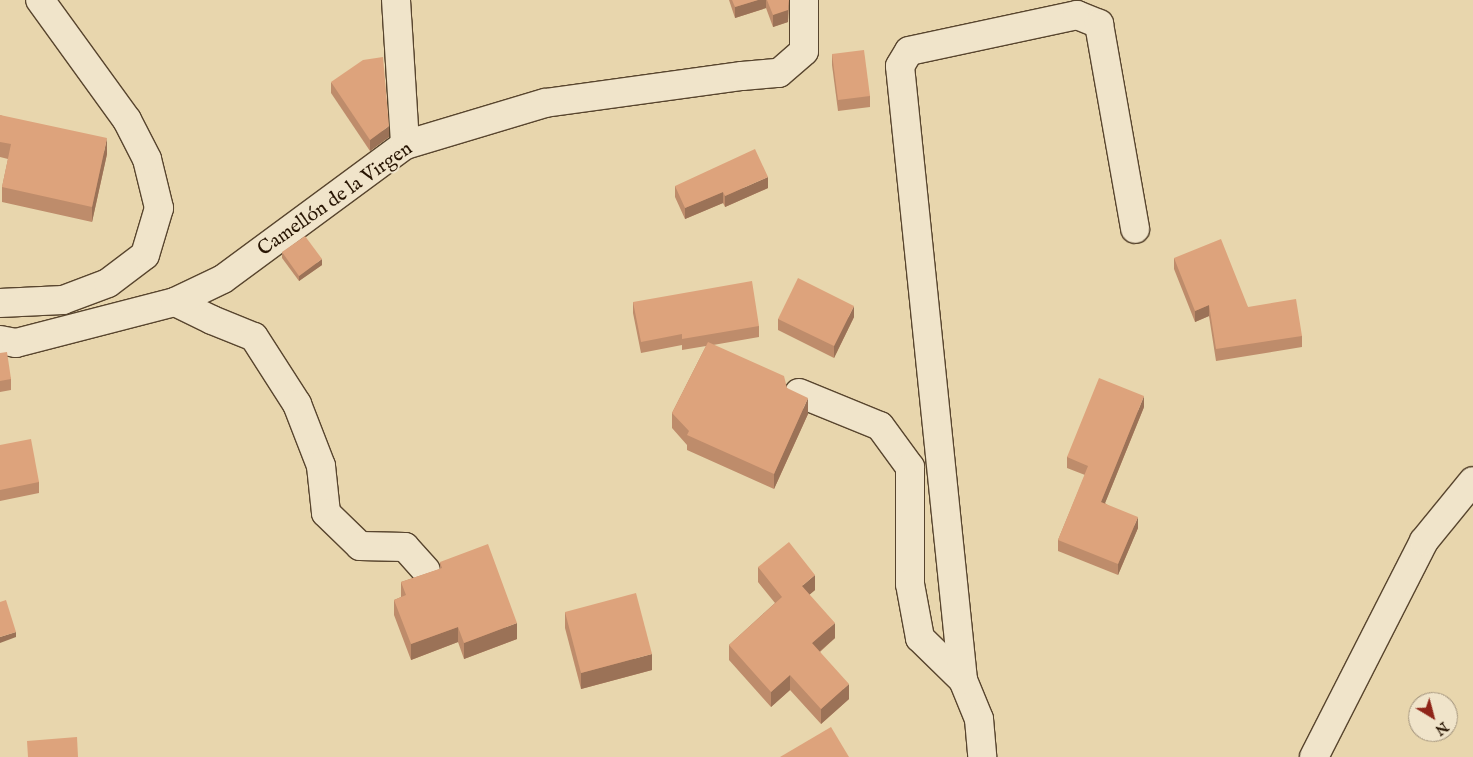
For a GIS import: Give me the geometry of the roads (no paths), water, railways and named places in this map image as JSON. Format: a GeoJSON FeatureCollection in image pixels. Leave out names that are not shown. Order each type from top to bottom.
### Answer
{"type":"FeatureCollection","features":[{"type":"Feature","properties":{"kind":"street"},"geometry":{"type":"LineString","coordinates":[[0,303],[63,300],[108,283],[145,255],[159,208],[147,160],[128,120],[40,0]]}},
{"type":"Feature","properties":{"kind":"street"},"geometry":{"type":"LineString","coordinates":[[396,0],[405,145]]}},
{"type":"Feature","properties":{"kind":"street","name":"Camellón de la Virgen"},"geometry":{"type":"LineString","coordinates":[[0,340],[16,343],[175,302],[223,279],[405,145],[545,102],[742,76],[779,74],[804,51],[804,0]]}},
{"type":"Feature","properties":{"kind":"street"},"geometry":{"type":"LineString","coordinates":[[982,757],[979,719],[963,680],[900,66],[909,51],[1077,15],[1099,24],[1135,229]]}},
{"type":"Feature","properties":{"kind":"street"},"geometry":{"type":"LineString","coordinates":[[175,302],[254,337],[297,404],[321,466],[326,513],[360,546],[405,547],[426,570]]}},
{"type":"Feature","properties":{"kind":"street"},"geometry":{"type":"LineString","coordinates":[[799,393],[880,426],[910,467],[910,584],[920,638],[963,680]]}},
{"type":"Feature","properties":{"kind":"street"},"geometry":{"type":"LineString","coordinates":[[1314,757],[1424,541],[1473,482]]}}]}
